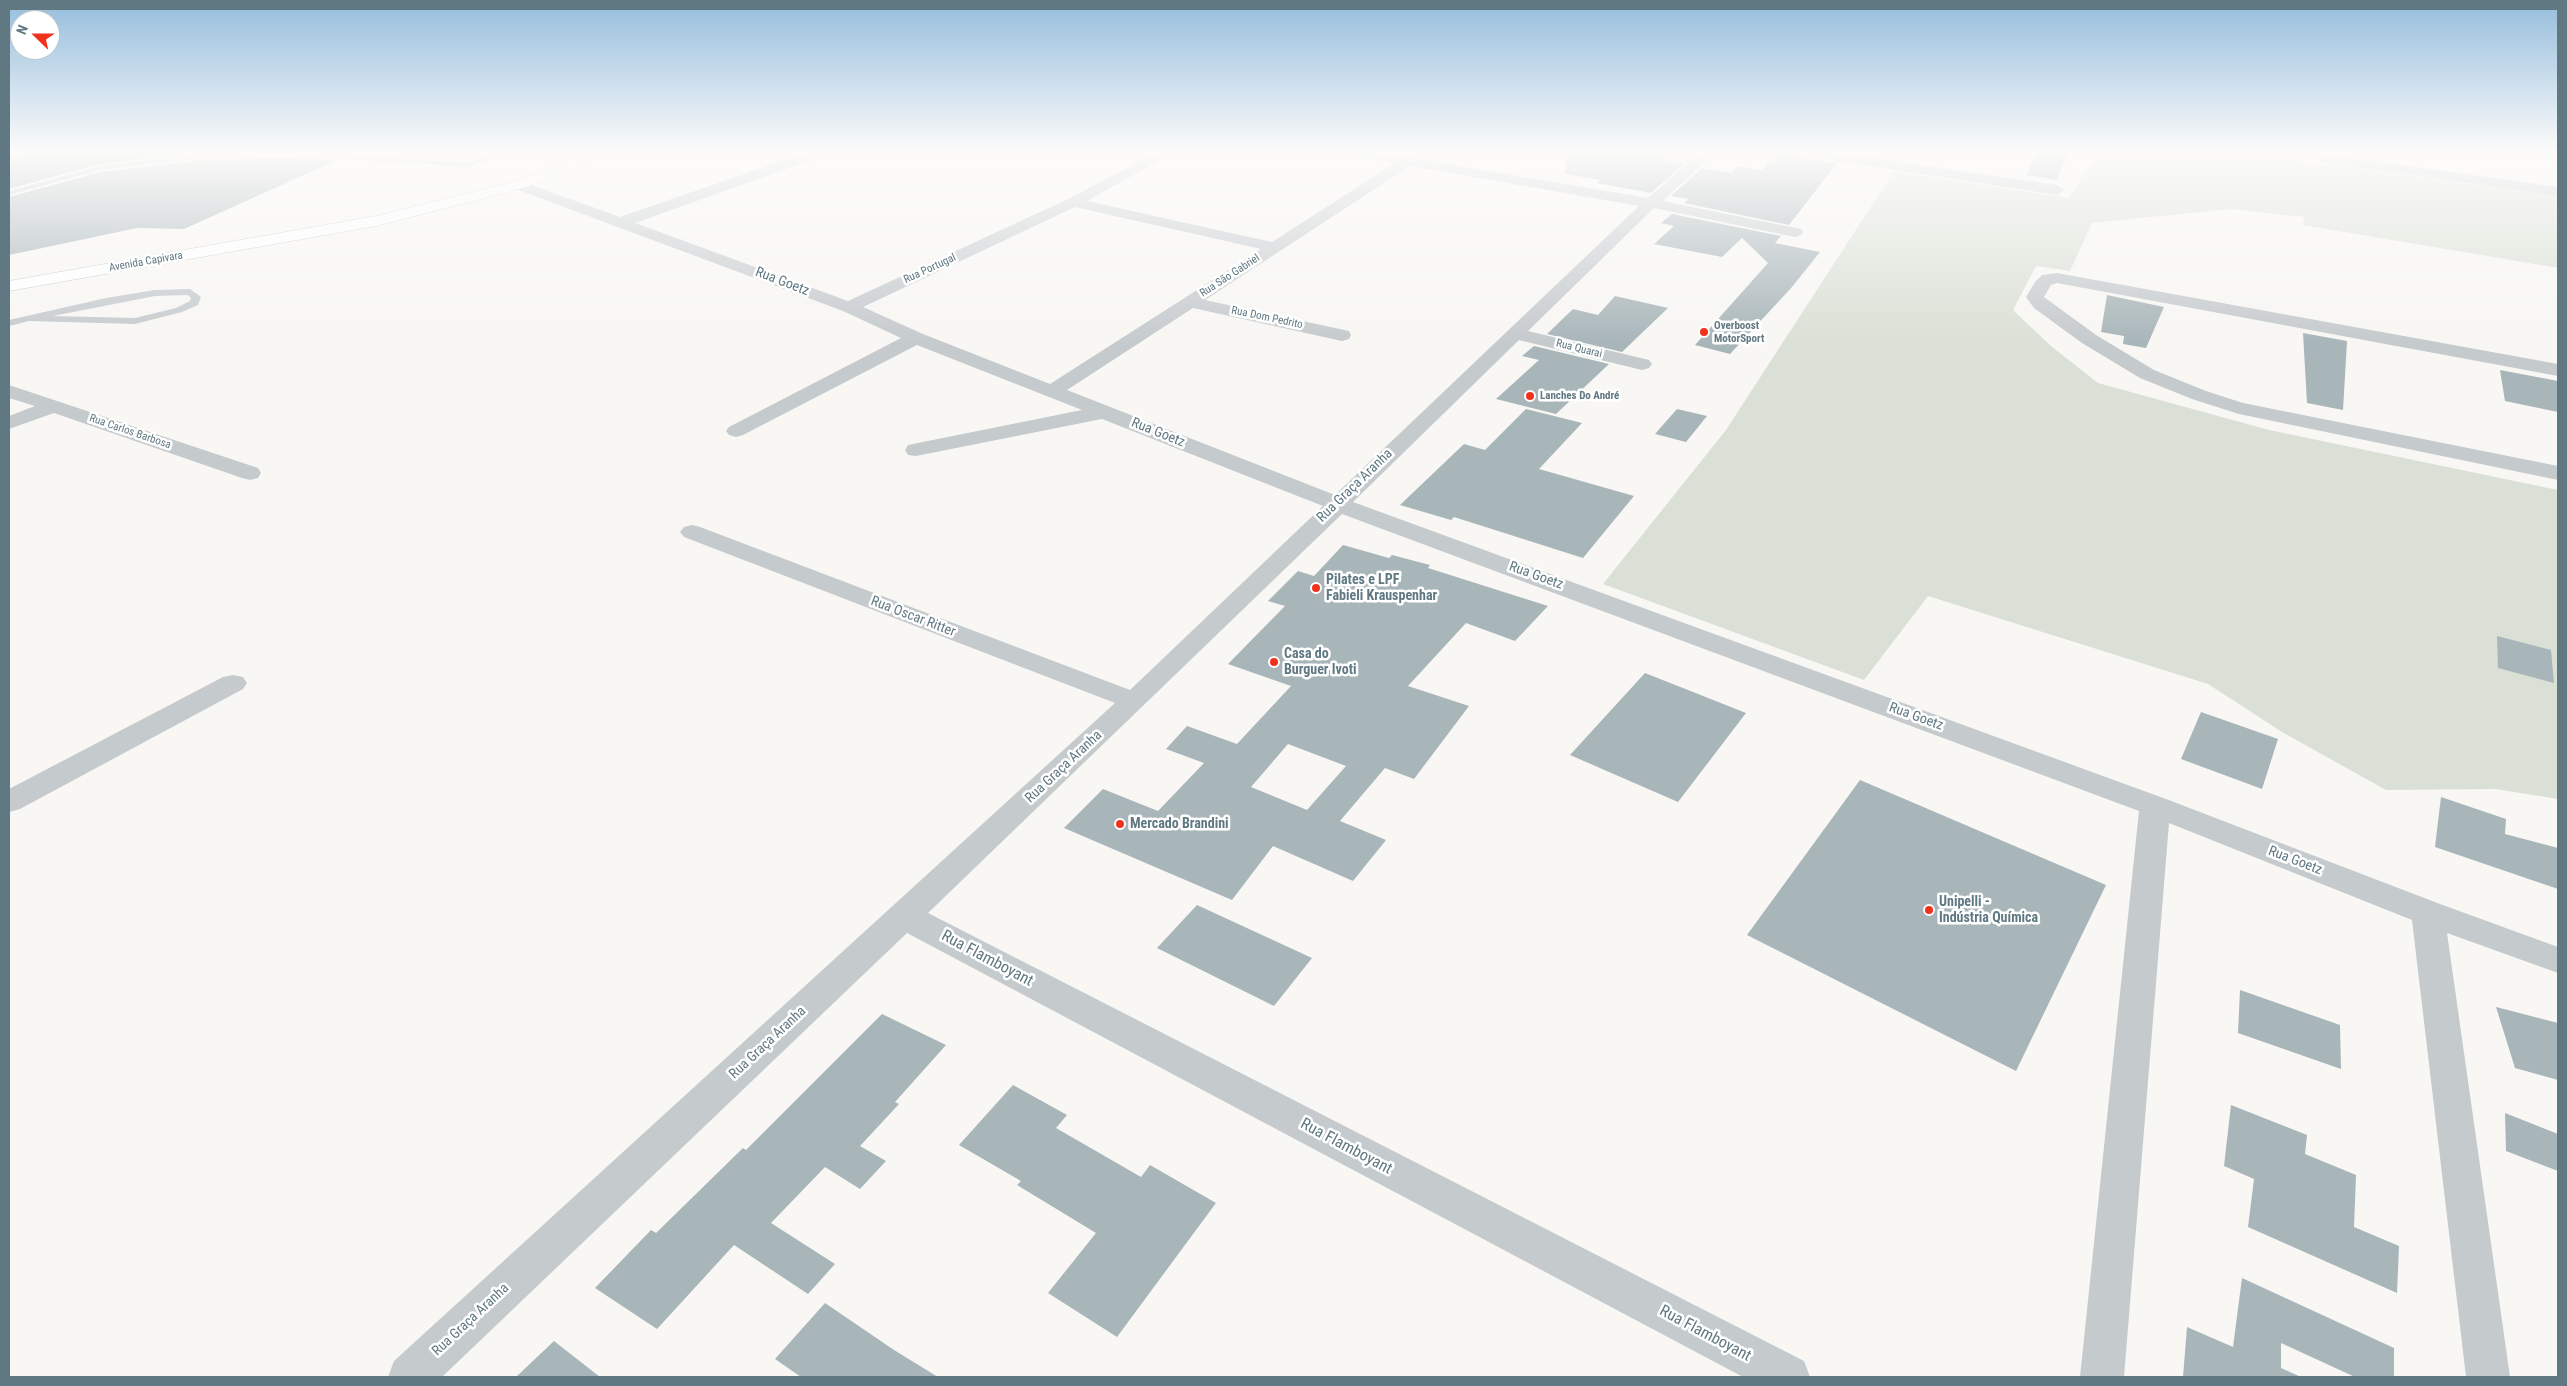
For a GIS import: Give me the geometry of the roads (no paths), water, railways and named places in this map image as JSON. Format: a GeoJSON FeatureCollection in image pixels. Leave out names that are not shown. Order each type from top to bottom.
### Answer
{"type":"FeatureCollection","features":[{"type":"Feature","properties":{"kind":"main road","name":"Avenida Capivara"},"geometry":{"type":"LineString","coordinates":[[9,286],[398,215]]}},
{"type":"Feature","properties":{"kind":"street","name":"Rua Goetz"},"geometry":{"type":"LineString","coordinates":[[601,215],[849,307],[916,338],[1337,504],[2155,806],[2428,913],[2558,960]]}},
{"type":"Feature","properties":{"kind":"street"},"geometry":{"type":"LineString","coordinates":[[622,222],[643,215]]}},
{"type":"Feature","properties":{"kind":"street","name":"Rua Portugal"},"geometry":{"type":"LineString","coordinates":[[849,307],[1046,215]]}},
{"type":"Feature","properties":{"kind":"street"},"geometry":{"type":"LineString","coordinates":[[1130,215],[1274,247]]}},
{"type":"Feature","properties":{"kind":"street","name":"Rua São Gabriel"},"geometry":{"type":"LineString","coordinates":[[1052,391],[1324,215]]}},
{"type":"Feature","properties":{"kind":"street","name":"Rua Graça Aranha"},"geometry":{"type":"LineString","coordinates":[[410,1377],[1134,701],[1639,215]]}},
{"type":"Feature","properties":{"kind":"street"},"geometry":{"type":"LineString","coordinates":[[1706,215],[1796,232]]}},
{"type":"Feature","properties":{"kind":"street"},"geometry":{"type":"LineString","coordinates":[[2558,370],[2057,278],[2048,279],[2044,282],[2035,297],[2040,304],[2089,339],[2148,374],[2199,395],[2239,408],[2558,473]]}},
{"type":"Feature","properties":{"kind":"street","name":"Rua Dom Pedrito"},"geometry":{"type":"LineString","coordinates":[[1191,302],[1342,335]]}},
{"type":"Feature","properties":{"kind":"street","name":"Rua Quarai"},"geometry":{"type":"LineString","coordinates":[[1516,334],[1642,364]]}},
{"type":"Feature","properties":{"kind":"street"},"geometry":{"type":"LineString","coordinates":[[736,431],[916,338]]}},
{"type":"Feature","properties":{"kind":"street","name":"Rua Carlos Barbosa"},"geometry":{"type":"LineString","coordinates":[[9,391],[250,474]]}},
{"type":"Feature","properties":{"kind":"street"},"geometry":{"type":"LineString","coordinates":[[9,423],[55,406]]}},
{"type":"Feature","properties":{"kind":"street"},"geometry":{"type":"LineString","coordinates":[[916,450],[1105,412]]}},
{"type":"Feature","properties":{"kind":"street","name":"Rua Oscar Ritter"},"geometry":{"type":"LineString","coordinates":[[692,532],[1134,701]]}},
{"type":"Feature","properties":{"kind":"street"},"geometry":{"type":"LineString","coordinates":[[9,802],[233,683]]}},
{"type":"Feature","properties":{"kind":"street"},"geometry":{"type":"LineString","coordinates":[[2102,1377],[2155,806]]}},
{"type":"Feature","properties":{"kind":"street"},"geometry":{"type":"LineString","coordinates":[[2428,913],[2488,1377]]}},
{"type":"Feature","properties":{"kind":"street","name":"Rua Flamboyant"},"geometry":{"type":"LineString","coordinates":[[904,916],[1788,1377]]}},
{"type":"Feature","properties":{"kind":"lane"},"geometry":{"type":"LineString","coordinates":[[9,324],[29,318],[106,301],[155,293],[190,292],[196,297],[195,302],[179,310],[143,320],[104,322],[29,318]]}},
{"type":"Feature","properties":{"kind":"place","name":"Overboost MotorSport"},"geometry":{"type":"Point","coordinates":[1704,332]}},
{"type":"Feature","properties":{"kind":"place","name":"Lanches Do André"},"geometry":{"type":"Point","coordinates":[1530,396]}},
{"type":"Feature","properties":{"kind":"place","name":"Pilates e LPF Fabieli Krauspenhar"},"geometry":{"type":"Point","coordinates":[1316,588]}},
{"type":"Feature","properties":{"kind":"place","name":"Casa do Burguer Ivoti"},"geometry":{"type":"Point","coordinates":[1274,662]}},
{"type":"Feature","properties":{"kind":"place","name":"Mercado Brandini"},"geometry":{"type":"Point","coordinates":[1120,824]}},
{"type":"Feature","properties":{"kind":"place","name":"Unipelli - Indústria Química"},"geometry":{"type":"Point","coordinates":[1929,910]}}]}
